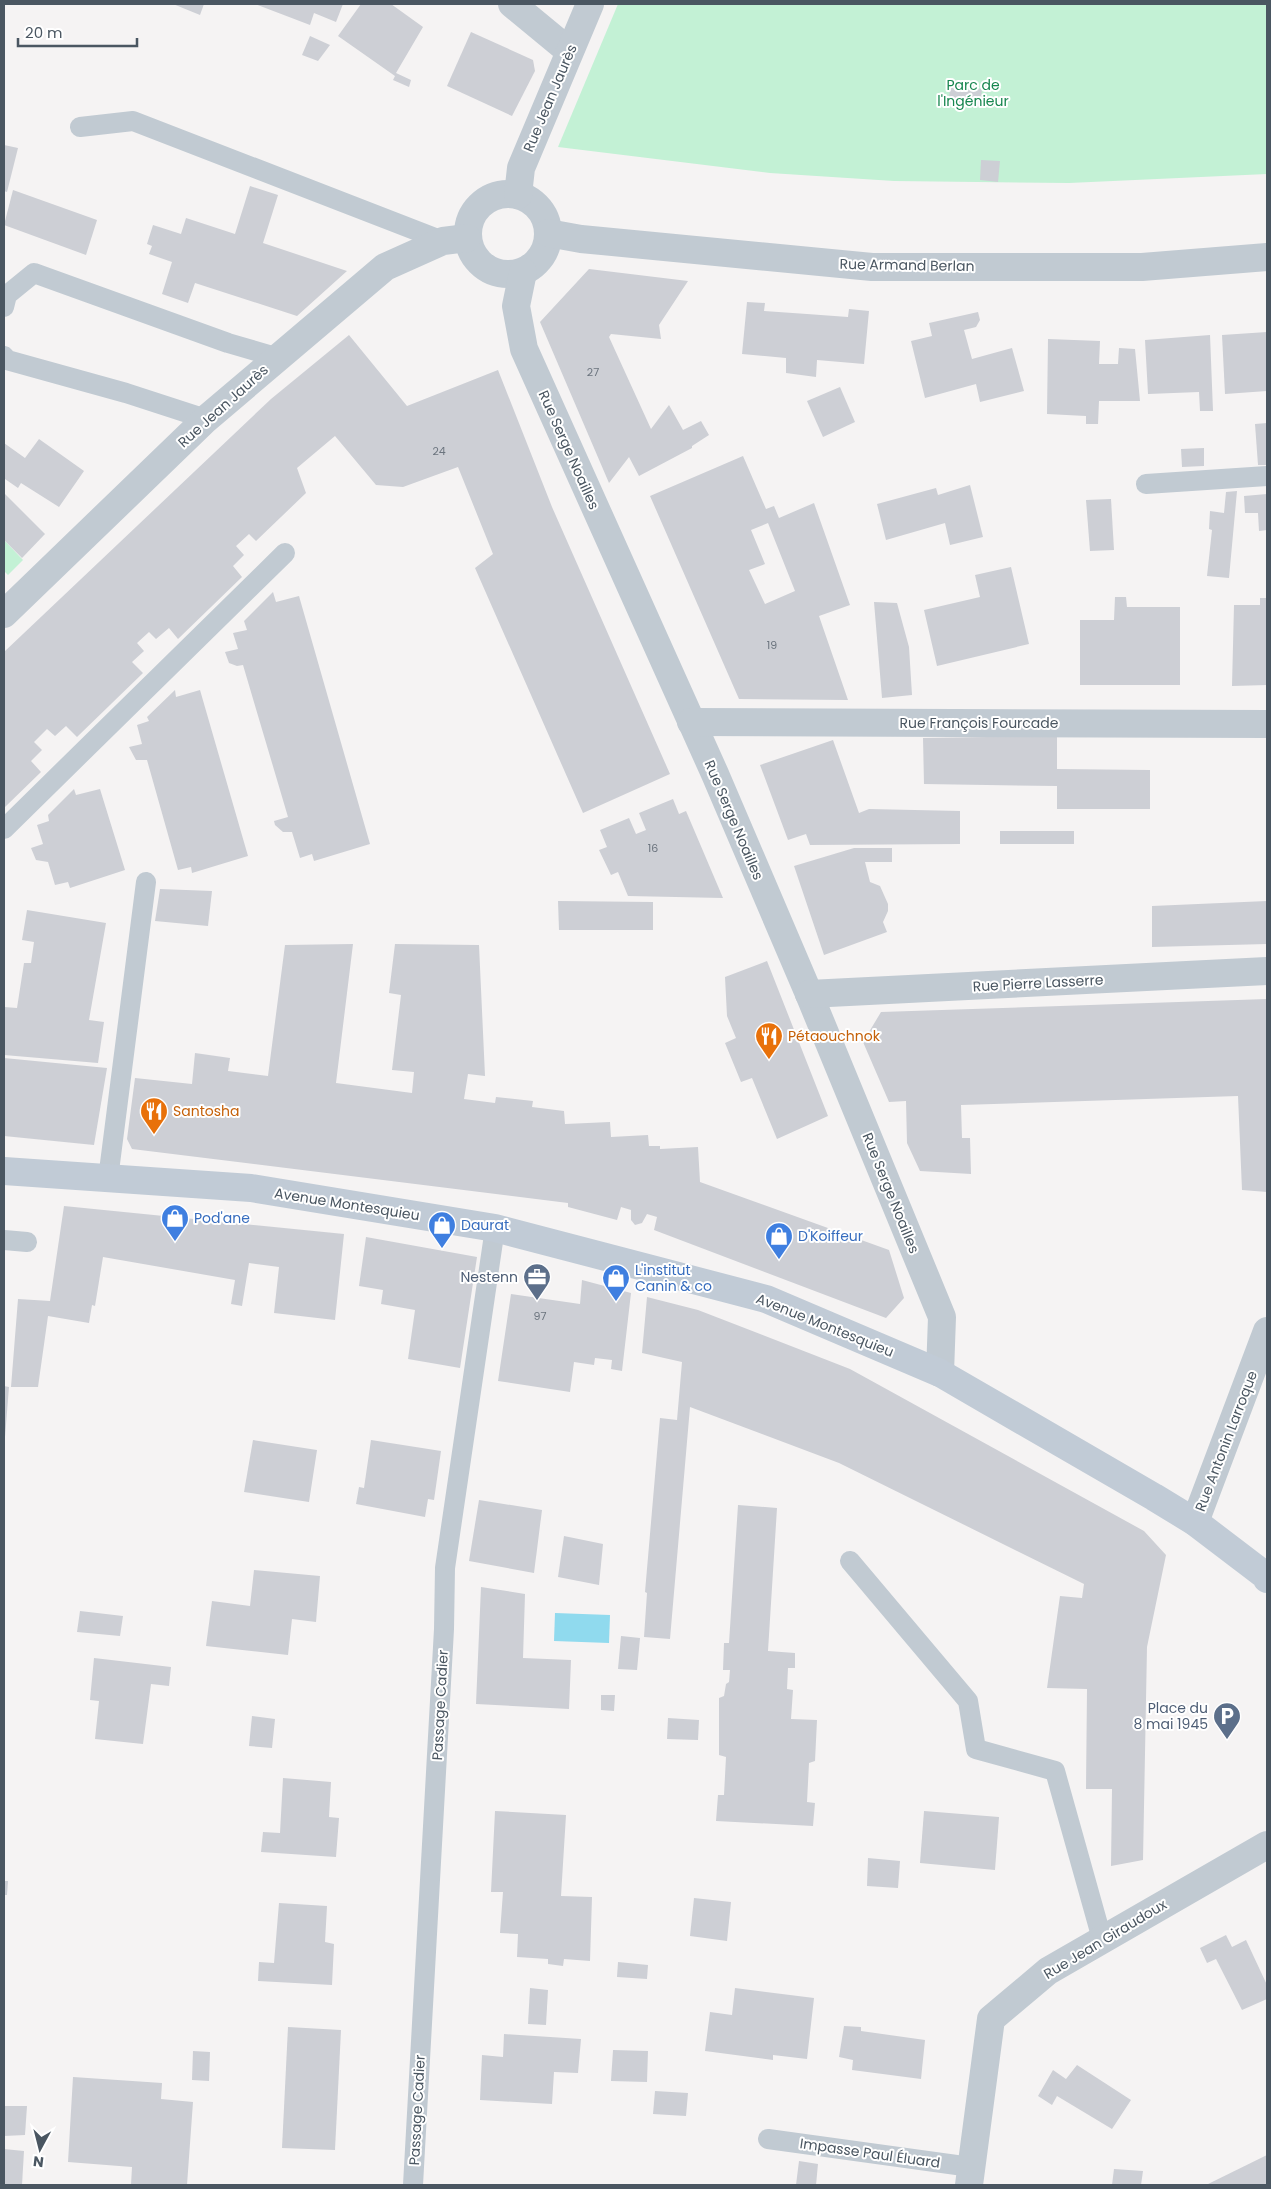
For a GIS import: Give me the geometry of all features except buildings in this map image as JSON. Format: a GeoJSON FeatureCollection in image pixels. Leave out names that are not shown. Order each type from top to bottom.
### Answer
{"type":"FeatureCollection","features":[{"type":"Feature","properties":{"kind":"main road","name":"Avenue Montesquieu"},"geometry":{"type":"LineString","coordinates":[[4,1171],[251,1188],[495,1228],[766,1299],[940,1373],[1195,1522],[1266,1576],[1267,1579]]}},
{"type":"Feature","properties":{"kind":"street"},"geometry":{"type":"LineString","coordinates":[[512,4],[569,51]]}},
{"type":"Feature","properties":{"kind":"street","name":"Rue Jean Jaurès"},"geometry":{"type":"LineString","coordinates":[[518,195],[521,168],[590,4]]}},
{"type":"Feature","properties":{"kind":"street"},"geometry":{"type":"LineString","coordinates":[[505,194],[518,195],[538,207],[544,217],[548,234],[542,254],[534,264],[523,272],[504,274],[487,268],[455,240],[482,202],[493,196],[505,194]]}},
{"type":"Feature","properties":{"kind":"street","name":"Rue Armand Berlan"},"geometry":{"type":"LineString","coordinates":[[548,234],[581,239],[872,267],[1142,267],[1267,257]]}},
{"type":"Feature","properties":{"kind":"street","name":"Rue Jean Jaurès"},"geometry":{"type":"LineString","coordinates":[[4,614],[206,419],[276,357],[385,267],[455,240]]}},
{"type":"Feature","properties":{"kind":"street","name":"Rue Serge Noailles"},"geometry":{"type":"LineString","coordinates":[[523,272],[516,306],[524,349],[691,722],[809,994],[942,1317],[940,1373]]}},
{"type":"Feature","properties":{"kind":"street","name":"Rue François Fourcade"},"geometry":{"type":"LineString","coordinates":[[691,722],[1267,724]]}},
{"type":"Feature","properties":{"kind":"street","name":"Rue Pierre Lasserre"},"geometry":{"type":"LineString","coordinates":[[809,994],[1267,971]]}},
{"type":"Feature","properties":{"kind":"street","name":"Rue Antonin Larroque"},"geometry":{"type":"LineString","coordinates":[[1195,1522],[1267,1331]]}},
{"type":"Feature","properties":{"kind":"street","name":"Rue Jean Giraudoux"},"geometry":{"type":"LineString","coordinates":[[970,2176],[990,2019],[1048,1971],[1267,1845]]}},
{"type":"Feature","properties":{"kind":"lane"},"geometry":{"type":"LineString","coordinates":[[80,127],[133,121],[455,240]]}},
{"type":"Feature","properties":{"kind":"lane"},"geometry":{"type":"LineString","coordinates":[[4,307],[7,295],[34,273],[228,343],[276,357]]}},
{"type":"Feature","properties":{"kind":"lane"},"geometry":{"type":"LineString","coordinates":[[4,356],[7,360],[126,393],[206,419]]}},
{"type":"Feature","properties":{"kind":"lane"},"geometry":{"type":"LineString","coordinates":[[1146,484],[1267,476]]}},
{"type":"Feature","properties":{"kind":"lane"},"geometry":{"type":"LineString","coordinates":[[4,829],[285,553]]}},
{"type":"Feature","properties":{"kind":"lane"},"geometry":{"type":"LineString","coordinates":[[108,1179],[146,882]]}},
{"type":"Feature","properties":{"kind":"lane","name":"Passage Cadier"},"geometry":{"type":"LineString","coordinates":[[413,2185],[444,1629],[445,1568],[495,1228]]}},
{"type":"Feature","properties":{"kind":"lane"},"geometry":{"type":"LineString","coordinates":[[4,1240],[28,1242]]}},
{"type":"Feature","properties":{"kind":"lane"},"geometry":{"type":"LineString","coordinates":[[850,1561],[968,1701],[976,1749],[1054,1771],[1102,1940]]}},
{"type":"Feature","properties":{"kind":"lane","name":"Impasse Paul Éluard"},"geometry":{"type":"LineString","coordinates":[[768,2139],[970,2176]]}},
{"type":"Feature","properties":{"kind":"green space","name":"Parc de l'Ingénieur"},"geometry":{"type":"Polygon","coordinates":[[[618,4],[1267,4],[1267,174],[1069,183],[894,181],[770,173],[558,147],[618,4]]]}},
{"type":"Feature","properties":{"kind":"green space"},"geometry":{"type":"Polygon","coordinates":[[[4,540],[23,560],[8,575],[4,571],[4,540]]]}},
{"type":"Feature","properties":{"kind":"water"},"geometry":{"type":"Polygon","coordinates":[[[555,1613],[610,1615],[609,1643],[554,1641],[555,1613]]]}},
{"type":"Feature","properties":{"kind":"place","name":"Pétaouchnok"},"geometry":{"type":"Point","coordinates":[769,1060]}},
{"type":"Feature","properties":{"kind":"place","name":"Santosha"},"geometry":{"type":"Point","coordinates":[154,1135]}},
{"type":"Feature","properties":{"kind":"place","name":"Pod'ane"},"geometry":{"type":"Point","coordinates":[175,1242]}},
{"type":"Feature","properties":{"kind":"place","name":"Daurat"},"geometry":{"type":"Point","coordinates":[442,1249]}},
{"type":"Feature","properties":{"kind":"place","name":"D'Koiffeur"},"geometry":{"type":"Point","coordinates":[779,1260]}},
{"type":"Feature","properties":{"kind":"place","name":"Nestenn"},"geometry":{"type":"Point","coordinates":[537,1301]}},
{"type":"Feature","properties":{"kind":"place","name":"L'institut Canin & co"},"geometry":{"type":"Point","coordinates":[616,1302]}},
{"type":"Feature","properties":{"kind":"place","name":"Place du 8 mai 1945"},"geometry":{"type":"Point","coordinates":[1227,1740]}}]}
